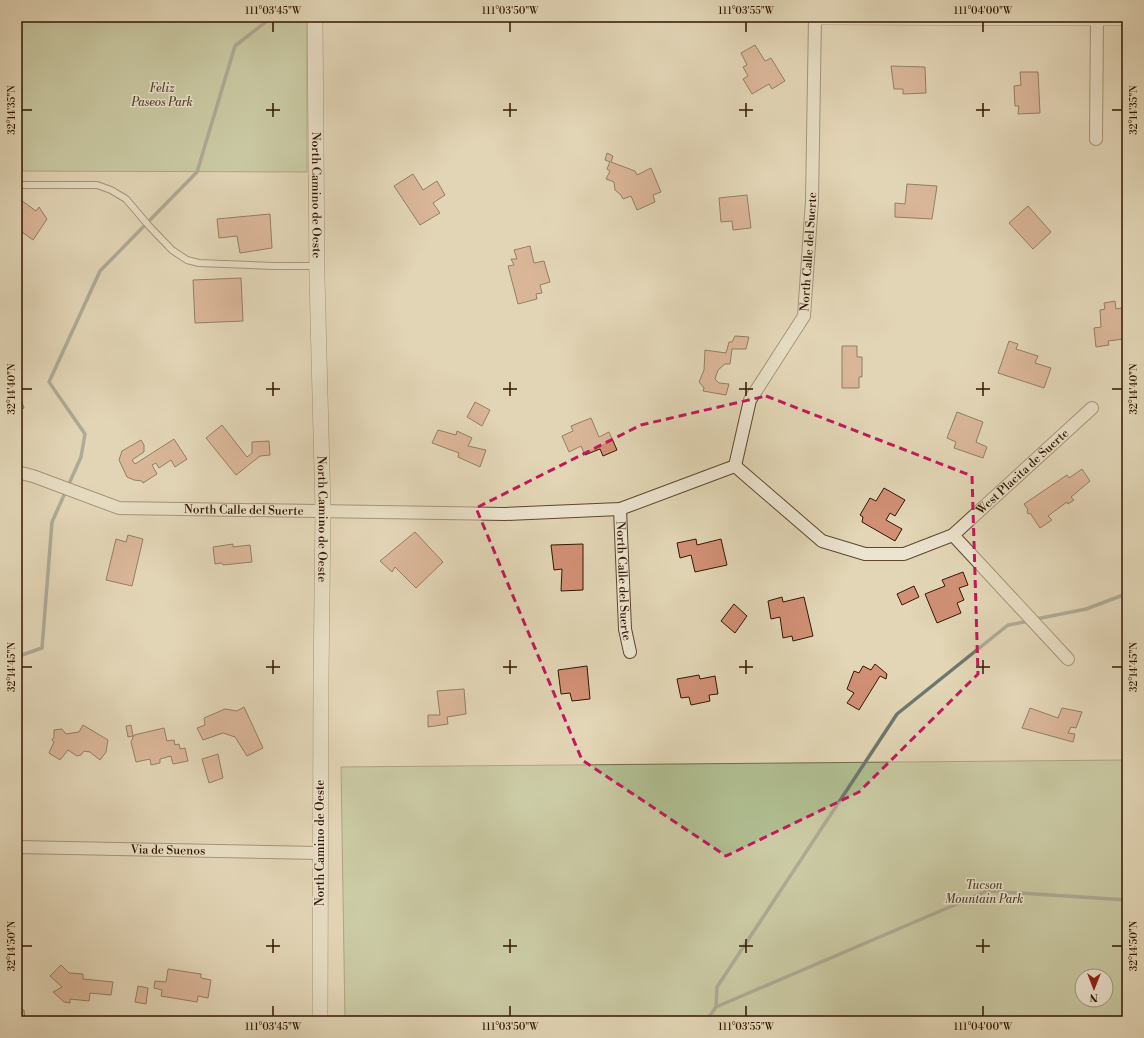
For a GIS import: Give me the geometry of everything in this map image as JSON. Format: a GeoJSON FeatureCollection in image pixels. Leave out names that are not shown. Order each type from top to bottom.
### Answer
{"type":"FeatureCollection","features":[{"type":"Feature","properties":{"kind":"street","name":"North Camino de Oeste"},"geometry":{"type":"LineString","coordinates":[[315,17],[317,266],[323,510],[320,1021]]}},
{"type":"Feature","properties":{"kind":"street","name":"North Calle del Suerte"},"geometry":{"type":"LineString","coordinates":[[17,472],[33,476],[120,508],[506,514],[620,510],[735,466],[750,400],[804,316],[812,201],[814,17]]}},
{"type":"Feature","properties":{"kind":"street"},"geometry":{"type":"LineString","coordinates":[[821,17],[1127,18]]}},
{"type":"Feature","properties":{"kind":"street"},"geometry":{"type":"LineString","coordinates":[[1096,139],[1097,18]]}},
{"type":"Feature","properties":{"kind":"street","name":"West Placita de Suerte"},"geometry":{"type":"LineString","coordinates":[[735,466],[822,541],[865,554],[904,554],[953,535],[1092,408]]}},
{"type":"Feature","properties":{"kind":"street","name":"North Calle del Suerte"},"geometry":{"type":"LineString","coordinates":[[620,510],[625,629],[630,652]]}},
{"type":"Feature","properties":{"kind":"street"},"geometry":{"type":"LineString","coordinates":[[953,535],[1068,659]]}},
{"type":"Feature","properties":{"kind":"street","name":"Via de Suenos"},"geometry":{"type":"LineString","coordinates":[[17,847],[320,853]]}},
{"type":"Feature","properties":{"kind":"lane"},"geometry":{"type":"LineString","coordinates":[[17,185],[97,185],[111,190],[126,199],[172,250],[187,260],[199,263],[242,265],[317,266]]}},
{"type":"Feature","properties":{"kind":"highlighted area"},"geometry":{"type":"Polygon","coordinates":[[[766,396],[972,476],[978,674],[859,792],[726,856],[582,760],[476,508],[641,425],[766,396]]]}},
{"type":"Feature","properties":{"kind":"green space","name":"Feliz Paseos Park"},"geometry":{"type":"Polygon","coordinates":[[[17,17],[307,17],[307,172],[17,171],[17,17]]]}},
{"type":"Feature","properties":{"kind":"green space","name":"Tucson Mountain Park"},"geometry":{"type":"Polygon","coordinates":[[[1127,760],[1127,1021],[345,1021],[341,767],[1127,760]]]}},
{"type":"Feature","properties":{"kind":"building"},"geometry":{"type":"Polygon","coordinates":[[[755,45],[765,61],[771,58],[785,81],[772,89],[769,84],[752,94],[743,79],[748,76],[743,67],[747,65],[741,53],[755,45]]]}},
{"type":"Feature","properties":{"kind":"building"},"geometry":{"type":"Polygon","coordinates":[[[891,66],[925,67],[926,93],[903,94],[903,89],[894,89],[891,66]]]}},
{"type":"Feature","properties":{"kind":"building"},"geometry":{"type":"Polygon","coordinates":[[[1020,72],[1038,72],[1040,113],[1018,114],[1019,106],[1015,106],[1014,86],[1021,85],[1020,72]]]}},
{"type":"Feature","properties":{"kind":"building"},"geometry":{"type":"Polygon","coordinates":[[[607,153],[613,156],[611,162],[635,171],[637,175],[651,168],[661,192],[653,195],[655,202],[637,210],[631,196],[623,199],[615,190],[614,182],[606,179],[610,171],[607,169],[610,162],[605,160],[607,153]]]}},
{"type":"Feature","properties":{"kind":"building"},"geometry":{"type":"Polygon","coordinates":[[[413,174],[423,190],[437,181],[445,195],[433,203],[440,213],[420,225],[394,186],[413,174]]]}},
{"type":"Feature","properties":{"kind":"building"},"geometry":{"type":"Polygon","coordinates":[[[907,184],[937,186],[932,219],[895,217],[895,203],[905,204],[907,184]]]}},
{"type":"Feature","properties":{"kind":"building"},"geometry":{"type":"Polygon","coordinates":[[[747,195],[751,228],[733,230],[732,221],[721,222],[719,198],[747,195]]]}},
{"type":"Feature","properties":{"kind":"building"},"geometry":{"type":"Polygon","coordinates":[[[18,198],[36,211],[39,207],[47,219],[33,240],[22,232],[18,238],[17,237],[18,198]]]}},
{"type":"Feature","properties":{"kind":"building"},"geometry":{"type":"Polygon","coordinates":[[[1028,206],[1051,232],[1033,249],[1009,223],[1028,206]]]}},
{"type":"Feature","properties":{"kind":"building"},"geometry":{"type":"Polygon","coordinates":[[[270,214],[272,248],[240,253],[237,236],[219,238],[217,219],[270,214]]]}},
{"type":"Feature","properties":{"kind":"building"},"geometry":{"type":"Polygon","coordinates":[[[530,246],[534,263],[544,261],[550,282],[540,285],[542,293],[536,294],[537,299],[518,304],[508,266],[514,265],[511,259],[517,259],[514,250],[530,246]]]}},
{"type":"Feature","properties":{"kind":"building"},"geometry":{"type":"Polygon","coordinates":[[[241,278],[243,321],[195,323],[193,280],[241,278]]]}},
{"type":"Feature","properties":{"kind":"building"},"geometry":{"type":"Polygon","coordinates":[[[1115,301],[1116,309],[1127,307],[1127,335],[1124,335],[1124,339],[1108,341],[1109,345],[1096,347],[1094,328],[1101,327],[1100,310],[1105,309],[1104,303],[1115,301]]]}},
{"type":"Feature","properties":{"kind":"building"},"geometry":{"type":"Polygon","coordinates":[[[735,336],[749,337],[746,349],[732,349],[730,364],[725,364],[718,370],[715,379],[719,383],[729,384],[726,395],[703,391],[704,388],[699,382],[704,370],[705,350],[726,353],[729,342],[732,342],[735,336]]]}},
{"type":"Feature","properties":{"kind":"building"},"geometry":{"type":"Polygon","coordinates":[[[1009,341],[1018,344],[1016,349],[1038,356],[1035,363],[1051,368],[1044,388],[998,373],[1009,341]]]}},
{"type":"Feature","properties":{"kind":"building"},"geometry":{"type":"Polygon","coordinates":[[[842,346],[857,346],[857,357],[862,357],[862,377],[859,377],[859,388],[842,388],[842,346]]]}},
{"type":"Feature","properties":{"kind":"building"},"geometry":{"type":"Polygon","coordinates":[[[19,393],[24,408],[17,410],[17,394],[19,393]]]}},
{"type":"Feature","properties":{"kind":"building"},"geometry":{"type":"Polygon","coordinates":[[[475,402],[490,410],[482,426],[467,417],[475,402]]]}},
{"type":"Feature","properties":{"kind":"building"},"geometry":{"type":"Polygon","coordinates":[[[957,412],[983,422],[976,442],[987,447],[983,458],[954,448],[956,442],[947,438],[957,412]]]}},
{"type":"Feature","properties":{"kind":"building"},"geometry":{"type":"Polygon","coordinates":[[[591,418],[599,437],[609,432],[617,450],[603,456],[600,449],[585,455],[581,446],[569,452],[562,436],[573,431],[571,426],[591,418]]]}},
{"type":"Feature","properties":{"kind":"building"},"geometry":{"type":"Polygon","coordinates":[[[222,425],[247,457],[252,453],[252,442],[269,441],[270,455],[260,456],[236,475],[206,438],[222,425]]]}},
{"type":"Feature","properties":{"kind":"building"},"geometry":{"type":"Polygon","coordinates":[[[438,430],[456,435],[457,431],[472,438],[468,446],[486,450],[480,467],[458,457],[459,453],[432,443],[438,430]]]}},
{"type":"Feature","properties":{"kind":"building"},"geometry":{"type":"Polygon","coordinates":[[[174,439],[187,459],[175,467],[171,460],[159,468],[156,463],[152,465],[157,474],[143,483],[142,481],[127,477],[119,460],[122,451],[141,440],[144,445],[144,452],[132,460],[135,464],[174,439]]]}},
{"type":"Feature","properties":{"kind":"building"},"geometry":{"type":"Polygon","coordinates":[[[1082,469],[1090,481],[1071,497],[1074,500],[1068,504],[1067,502],[1048,516],[1052,520],[1040,528],[1030,513],[1028,514],[1028,510],[1024,504],[1067,475],[1069,478],[1082,469]]]}},
{"type":"Feature","properties":{"kind":"building"},"geometry":{"type":"Polygon","coordinates":[[[884,488],[905,500],[895,516],[890,513],[886,520],[902,529],[895,541],[862,522],[863,517],[860,515],[870,498],[876,501],[884,488]]]}},
{"type":"Feature","properties":{"kind":"building"},"geometry":{"type":"Polygon","coordinates":[[[415,532],[443,562],[416,588],[395,567],[392,572],[380,561],[415,532]]]}},
{"type":"Feature","properties":{"kind":"building"},"geometry":{"type":"Polygon","coordinates":[[[128,535],[143,539],[132,586],[106,580],[116,539],[126,542],[128,535]]]}},
{"type":"Feature","properties":{"kind":"building"},"geometry":{"type":"Polygon","coordinates":[[[696,539],[697,545],[721,539],[727,565],[695,572],[691,555],[680,558],[677,543],[696,539]]]}},
{"type":"Feature","properties":{"kind":"building"},"geometry":{"type":"Polygon","coordinates":[[[233,544],[233,547],[250,545],[252,562],[223,565],[222,563],[215,564],[213,547],[233,544]]]}},
{"type":"Feature","properties":{"kind":"building"},"geometry":{"type":"Polygon","coordinates":[[[583,544],[583,590],[561,591],[562,569],[554,570],[551,545],[583,544]]]}},
{"type":"Feature","properties":{"kind":"building"},"geometry":{"type":"Polygon","coordinates":[[[963,572],[968,585],[959,588],[964,600],[957,603],[961,613],[937,623],[925,594],[945,586],[942,580],[963,572]]]}},
{"type":"Feature","properties":{"kind":"building"},"geometry":{"type":"Polygon","coordinates":[[[914,586],[919,597],[902,605],[897,594],[914,586]]]}},
{"type":"Feature","properties":{"kind":"building"},"geometry":{"type":"Polygon","coordinates":[[[782,597],[783,602],[804,597],[813,636],[793,641],[792,636],[783,638],[780,617],[771,619],[768,601],[782,597]]]}},
{"type":"Feature","properties":{"kind":"building"},"geometry":{"type":"Polygon","coordinates":[[[734,604],[747,616],[735,633],[721,621],[734,604]]]}},
{"type":"Feature","properties":{"kind":"building"},"geometry":{"type":"Polygon","coordinates":[[[875,664],[887,674],[886,679],[880,676],[859,710],[847,703],[854,693],[847,689],[854,671],[859,673],[863,666],[871,670],[875,664]]]}},
{"type":"Feature","properties":{"kind":"building"},"geometry":{"type":"Polygon","coordinates":[[[587,666],[590,699],[572,701],[570,693],[561,694],[558,670],[587,666]]]}},
{"type":"Feature","properties":{"kind":"building"},"geometry":{"type":"Polygon","coordinates":[[[699,675],[700,679],[715,676],[718,694],[709,695],[710,701],[691,705],[689,697],[681,698],[677,679],[699,675]]]}},
{"type":"Feature","properties":{"kind":"building"},"geometry":{"type":"Polygon","coordinates":[[[464,689],[466,714],[447,717],[448,724],[428,727],[428,715],[440,715],[437,691],[464,689]]]}},
{"type":"Feature","properties":{"kind":"building"},"geometry":{"type":"Polygon","coordinates":[[[244,707],[263,748],[247,756],[235,737],[223,733],[203,740],[197,728],[205,725],[204,718],[225,709],[237,711],[244,707]]]}},
{"type":"Feature","properties":{"kind":"building"},"geometry":{"type":"Polygon","coordinates":[[[1030,708],[1058,718],[1062,708],[1082,712],[1076,728],[1071,727],[1068,733],[1075,734],[1073,742],[1022,728],[1030,708]]]}},
{"type":"Feature","properties":{"kind":"building"},"geometry":{"type":"Polygon","coordinates":[[[83,725],[108,740],[106,752],[100,760],[90,752],[84,751],[81,755],[77,756],[68,750],[60,760],[49,753],[54,742],[52,740],[54,737],[54,730],[62,729],[66,734],[79,732],[83,725]]]}},
{"type":"Feature","properties":{"kind":"building"},"geometry":{"type":"Polygon","coordinates":[[[131,725],[133,736],[128,737],[126,726],[131,725]]]}},
{"type":"Feature","properties":{"kind":"building"},"geometry":{"type":"Polygon","coordinates":[[[164,728],[167,741],[174,740],[175,745],[179,744],[180,749],[185,748],[188,761],[173,764],[171,756],[160,759],[160,763],[151,765],[150,759],[136,762],[131,742],[134,735],[164,728]]]}},
{"type":"Feature","properties":{"kind":"building"},"geometry":{"type":"Polygon","coordinates":[[[17,739],[19,739],[22,758],[17,759],[17,739]]]}},
{"type":"Feature","properties":{"kind":"building"},"geometry":{"type":"Polygon","coordinates":[[[218,754],[223,778],[209,783],[202,759],[218,754]]]}},
{"type":"Feature","properties":{"kind":"building"},"geometry":{"type":"Polygon","coordinates":[[[61,965],[69,973],[83,974],[83,979],[113,982],[111,995],[90,993],[89,1001],[70,999],[70,1003],[64,1002],[53,992],[62,987],[50,976],[61,965]]]}},
{"type":"Feature","properties":{"kind":"building"},"geometry":{"type":"Polygon","coordinates":[[[168,969],[201,974],[201,978],[211,980],[208,998],[198,996],[197,1002],[161,996],[162,990],[154,988],[155,981],[166,982],[168,969]]]}},
{"type":"Feature","properties":{"kind":"building"},"geometry":{"type":"Polygon","coordinates":[[[138,986],[148,988],[146,1004],[135,1002],[138,986]]]}},
{"type":"Feature","properties":{"kind":"building"},"geometry":{"type":"Polygon","coordinates":[[[24,1010],[25,1021],[17,1021],[17,1011],[24,1010]]]}},
{"type":"Feature","properties":{"kind":"waterway"},"geometry":{"type":"LineString","coordinates":[[17,655],[19,656],[42,648],[52,522],[81,457],[85,434],[49,382],[100,271],[197,172],[235,46],[272,17]]}},
{"type":"Feature","properties":{"kind":"waterway"},"geometry":{"type":"LineString","coordinates":[[1036,619],[1086,609],[1126,594],[1127,509]]}},
{"type":"Feature","properties":{"kind":"waterway"},"geometry":{"type":"LineString","coordinates":[[706,1021],[716,1007],[717,987],[897,714],[1008,625],[1030,621]]}},
{"type":"Feature","properties":{"kind":"waterway"},"geometry":{"type":"LineString","coordinates":[[716,1007],[987,891],[1127,900]]}}]}
